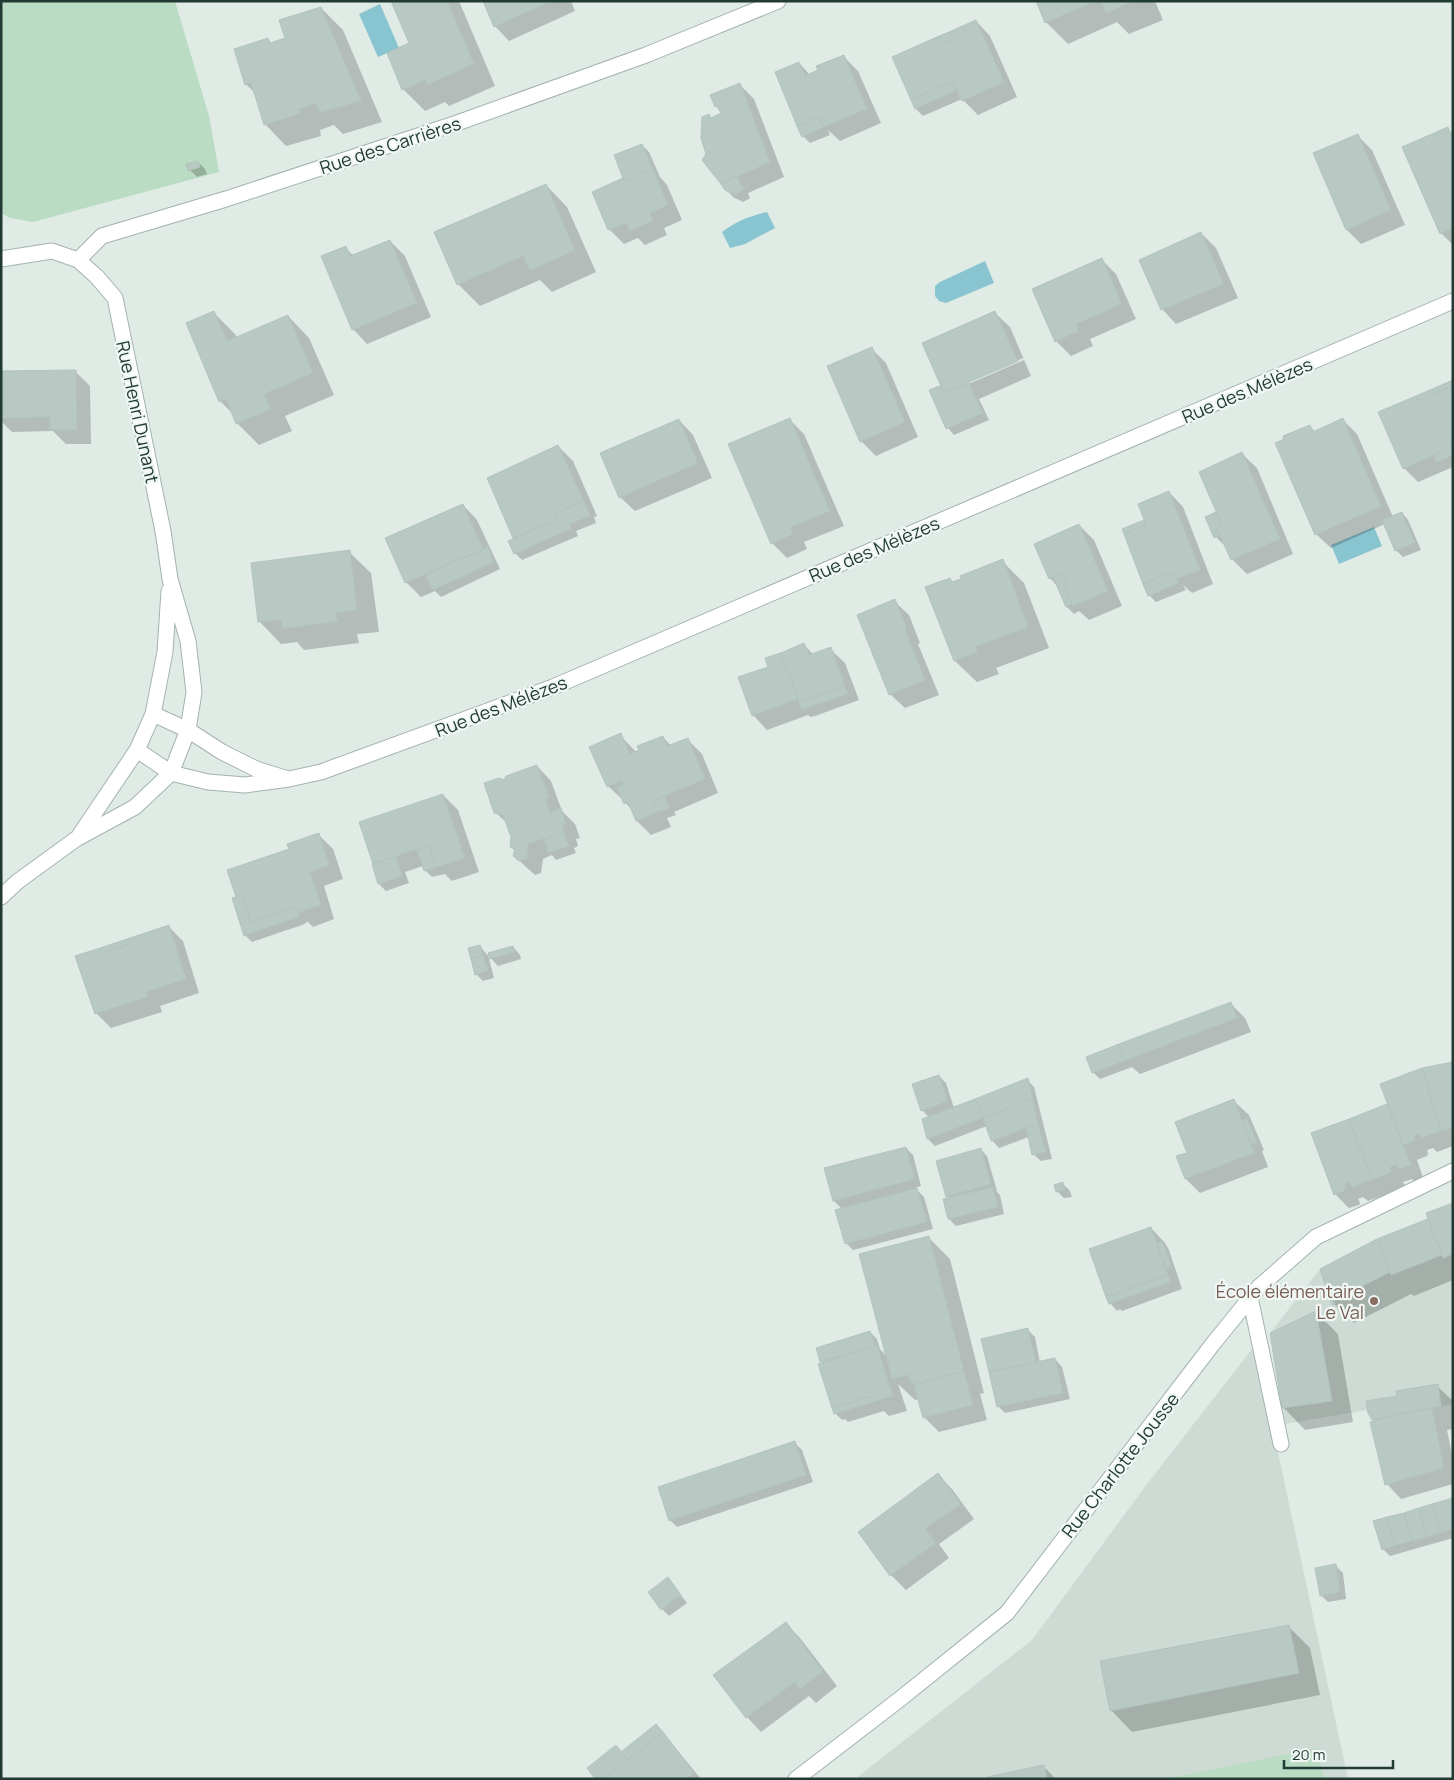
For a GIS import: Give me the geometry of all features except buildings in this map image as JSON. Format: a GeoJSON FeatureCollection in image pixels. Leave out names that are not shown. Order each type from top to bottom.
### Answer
{"type":"FeatureCollection","features":[{"type":"Feature","properties":{"kind":"street","name":"Rue des Carrières"},"geometry":{"type":"LineString","coordinates":[[78,260],[102,236],[226,199],[456,123],[646,55],[778,1]]}},
{"type":"Feature","properties":{"kind":"street"},"geometry":{"type":"LineString","coordinates":[[1,259],[52,251],[78,260]]}},
{"type":"Feature","properties":{"kind":"street","name":"Rue Henri Dunant"},"geometry":{"type":"LineString","coordinates":[[1,897],[76,839],[135,807],[171,773],[188,730],[194,692],[188,641],[170,579],[163,531],[114,298],[97,277],[78,260]]}},
{"type":"Feature","properties":{"kind":"street","name":"Rue des Mélèzes"},"geometry":{"type":"LineString","coordinates":[[137,750],[171,773],[208,782],[245,786],[321,772],[553,687],[1453,301]]}},
{"type":"Feature","properties":{"kind":"street","name":"Rue Henri Dunant"},"geometry":{"type":"LineString","coordinates":[[76,839],[137,750],[154,714],[165,652],[170,579]]}},
{"type":"Feature","properties":{"kind":"street","name":"Rue des Mélèzes"},"geometry":{"type":"LineString","coordinates":[[154,714],[188,730],[222,752],[256,769],[289,779]]}},
{"type":"Feature","properties":{"kind":"street"},"geometry":{"type":"LineString","coordinates":[[1,878],[18,882]]}},
{"type":"Feature","properties":{"kind":"street","name":"Rue Charlotte Jousse"},"geometry":{"type":"LineString","coordinates":[[796,1779],[900,1699],[1006,1613],[1250,1297],[1316,1237],[1453,1171]]}},
{"type":"Feature","properties":{"kind":"street"},"geometry":{"type":"LineString","coordinates":[[1250,1297],[1280,1444]]}},
{"type":"Feature","properties":{"kind":"shaded area","name":"École élémentaire Le Val"},"geometry":{"type":"Polygon","coordinates":[[[1453,1203],[1453,1404],[1372,1420],[1367,1410],[1285,1424],[1270,1333],[1320,1269],[1377,1239],[1428,1219],[1426,1213],[1453,1203]]]}},
{"type":"Feature","properties":{"kind":"shaded area"},"geometry":{"type":"Polygon","coordinates":[[[1255,1345],[1348,1779],[855,1779],[1032,1640],[1147,1484],[1255,1345]]]}},
{"type":"Feature","properties":{"kind":"green space"},"geometry":{"type":"Polygon","coordinates":[[[1,1],[175,1],[209,116],[219,172],[33,222],[10,218],[1,213],[1,1]]]}},
{"type":"Feature","properties":{"kind":"green space"},"geometry":{"type":"Polygon","coordinates":[[[1317,1748],[1324,1779],[1165,1779],[1317,1748]]]}},
{"type":"Feature","properties":{"kind":"water"},"geometry":{"type":"Polygon","coordinates":[[[380,4],[399,48],[378,57],[359,14],[380,4]]]}},
{"type":"Feature","properties":{"kind":"water"},"geometry":{"type":"Polygon","coordinates":[[[767,212],[775,228],[745,244],[730,248],[722,232],[743,219],[767,212]]]}},
{"type":"Feature","properties":{"kind":"water"},"geometry":{"type":"Polygon","coordinates":[[[985,261],[994,283],[946,303],[939,301],[935,296],[935,286],[940,282],[985,261]]]}},
{"type":"Feature","properties":{"kind":"water"},"geometry":{"type":"Polygon","coordinates":[[[1374,527],[1382,546],[1339,564],[1331,545],[1374,527]]]}},
{"type":"Feature","properties":{"kind":"place","name":"École élémentaire Le Val"},"geometry":{"type":"Point","coordinates":[1374,1301]}}]}
